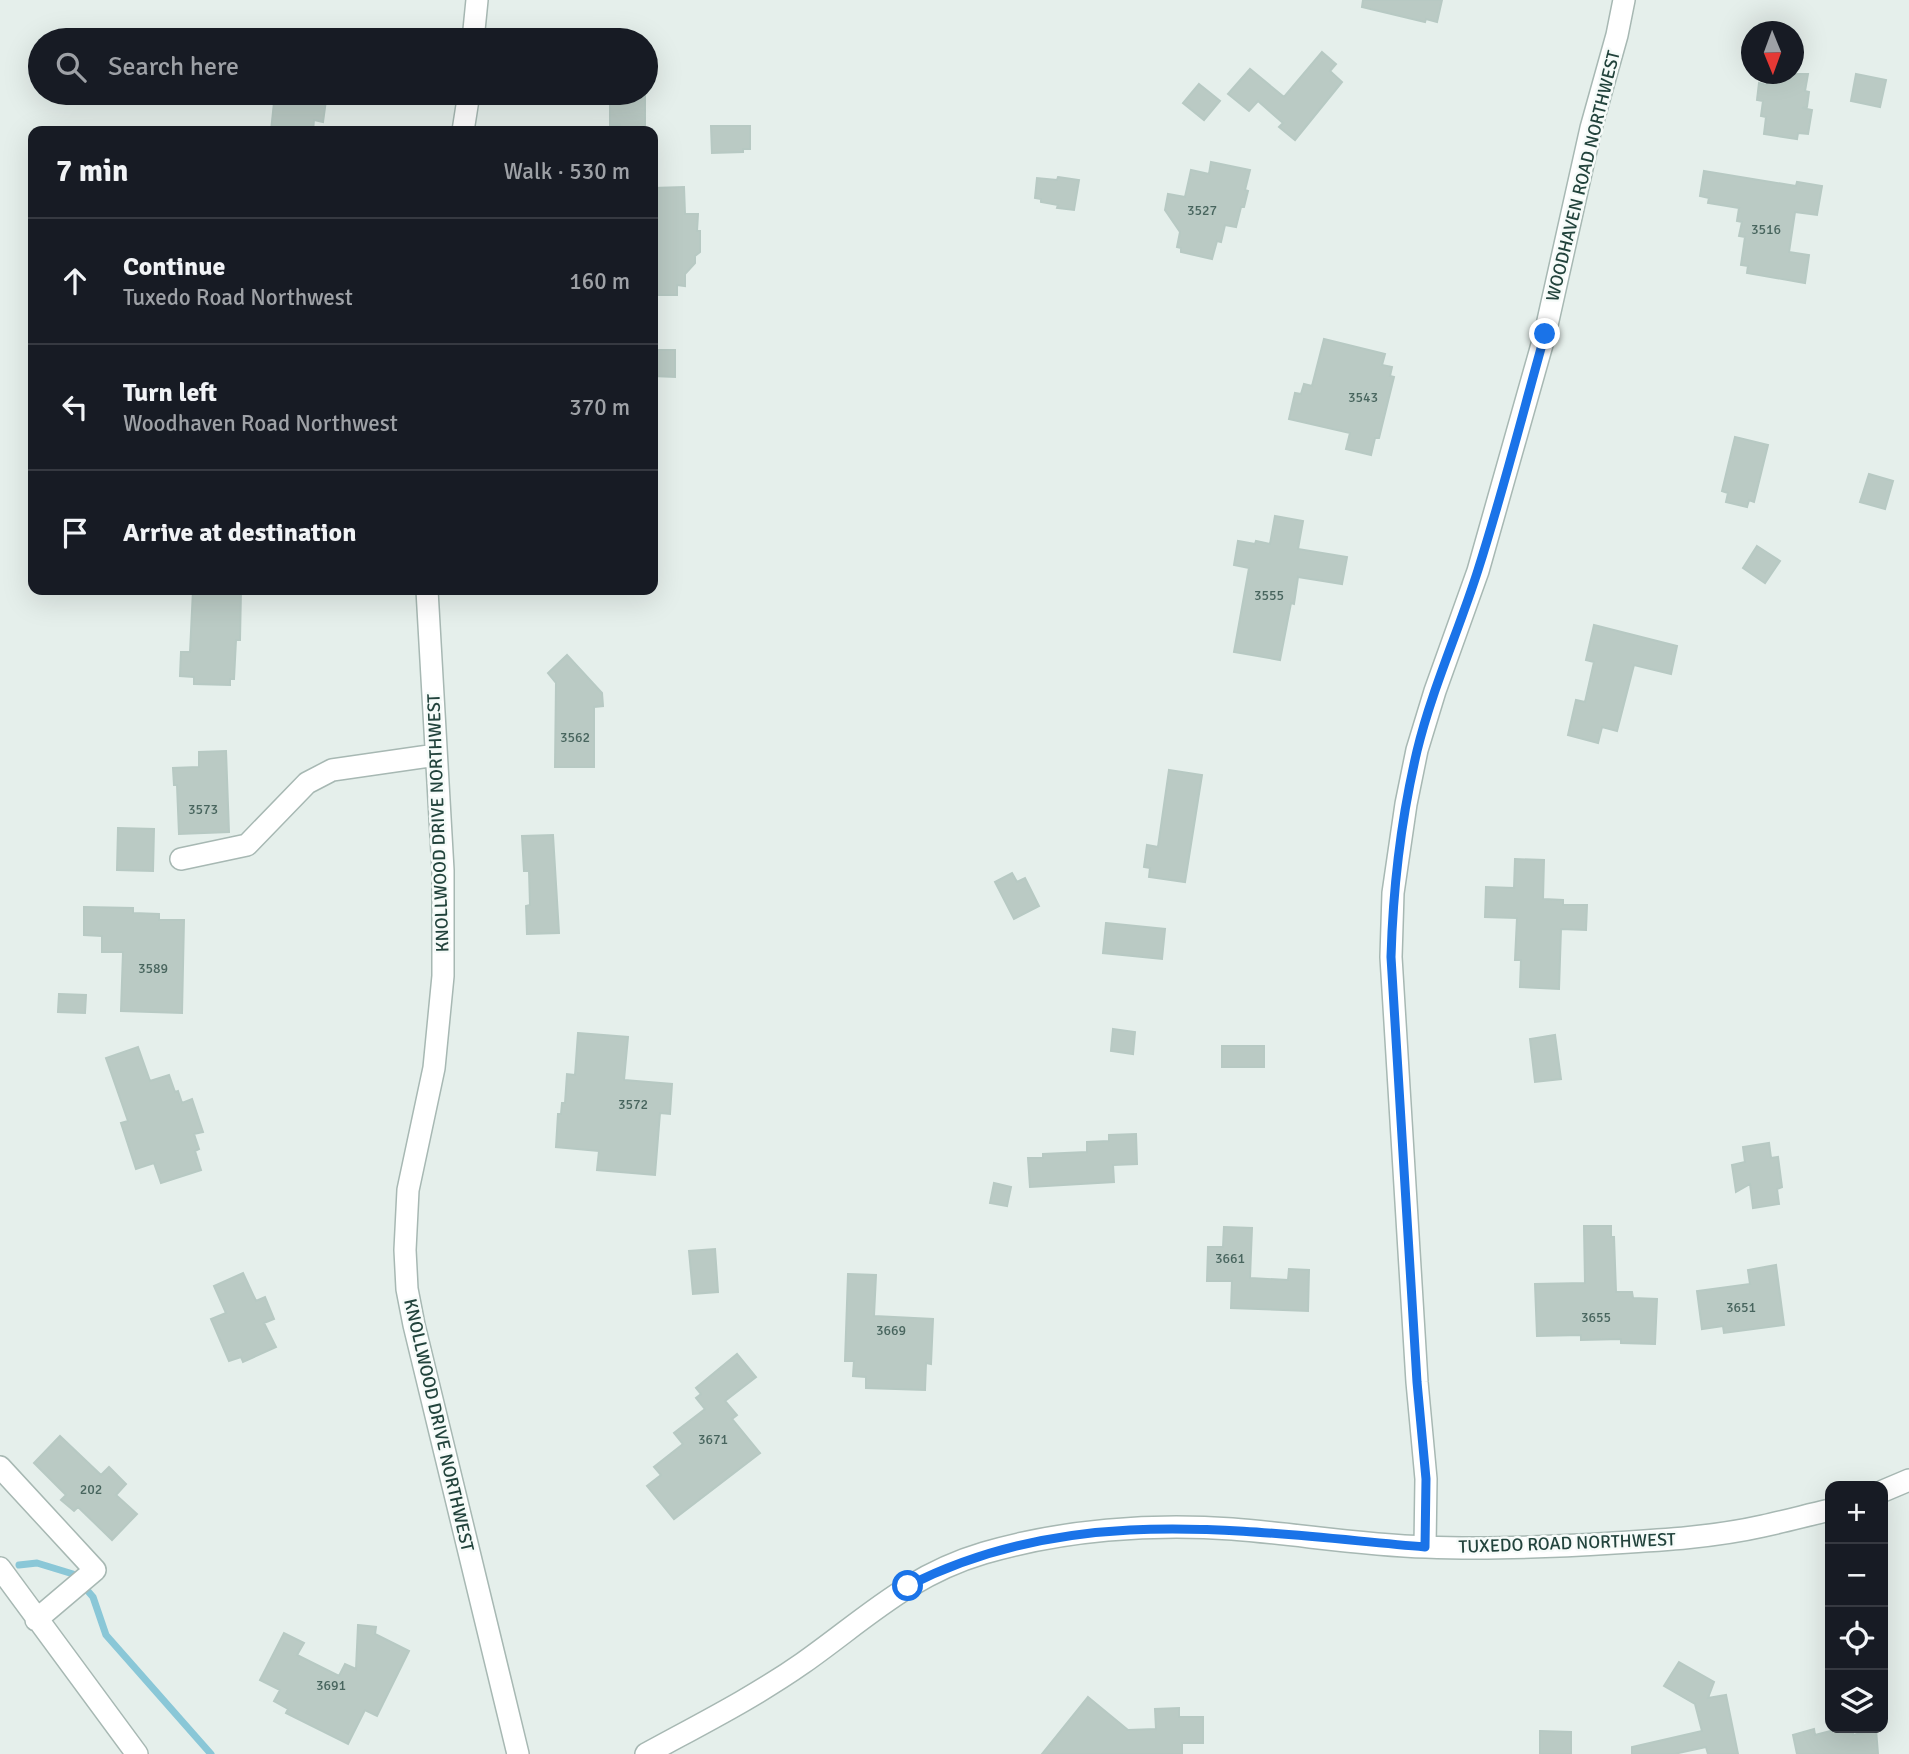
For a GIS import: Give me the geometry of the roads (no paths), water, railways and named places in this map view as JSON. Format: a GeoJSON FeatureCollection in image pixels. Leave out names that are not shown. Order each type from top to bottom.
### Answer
{"type":"FeatureCollection","features":[{"type":"Feature","properties":{"kind":"street"},"geometry":{"type":"LineString","coordinates":[[474,28],[477,0]]}},
{"type":"Feature","properties":{"kind":"street","name":"WOODHAVEN ROAD NORTHWEST"},"geometry":{"type":"LineString","coordinates":[[1425,1547],[1426,1479],[1417,1382],[1391,957],[1393,893],[1406,804],[1418,750],[1435,691],[1478,571],[1545,334],[1591,128],[1624,0]]}},
{"type":"Feature","properties":{"kind":"street"},"geometry":{"type":"LineString","coordinates":[[464,126],[466,105]]}},
{"type":"Feature","properties":{"kind":"street","name":"KNOLLWOOD DRIVE NORTHWEST"},"geometry":{"type":"LineString","coordinates":[[427,595],[443,870],[443,976],[434,1068],[408,1190],[406,1276],[414,1325],[518,1754]]}},
{"type":"Feature","properties":{"kind":"street"},"geometry":{"type":"LineString","coordinates":[[181,859],[247,845],[307,783],[332,770],[436,755]]}},
{"type":"Feature","properties":{"kind":"street"},"geometry":{"type":"LineString","coordinates":[[0,1467],[95,1570],[36,1620]]}},
{"type":"Feature","properties":{"kind":"street"},"geometry":{"type":"LineString","coordinates":[[1888,1489],[1909,1480]]}},
{"type":"Feature","properties":{"kind":"street","name":"TUXEDO ROAD NORTHWEST"},"geometry":{"type":"LineString","coordinates":[[646,1754],[757,1693],[805,1662],[877,1606],[908,1586],[944,1567],[1015,1545],[1090,1533],[1157,1527],[1229,1529],[1425,1547],[1522,1549],[1685,1538],[1760,1527],[1825,1511]]}},
{"type":"Feature","properties":{"kind":"street"},"geometry":{"type":"LineString","coordinates":[[0,1568],[137,1754]]}},
{"type":"Feature","properties":{"kind":"waterway"},"geometry":{"type":"LineString","coordinates":[[19,1565],[37,1563],[73,1574],[93,1597],[106,1635],[211,1754]]}}]}
